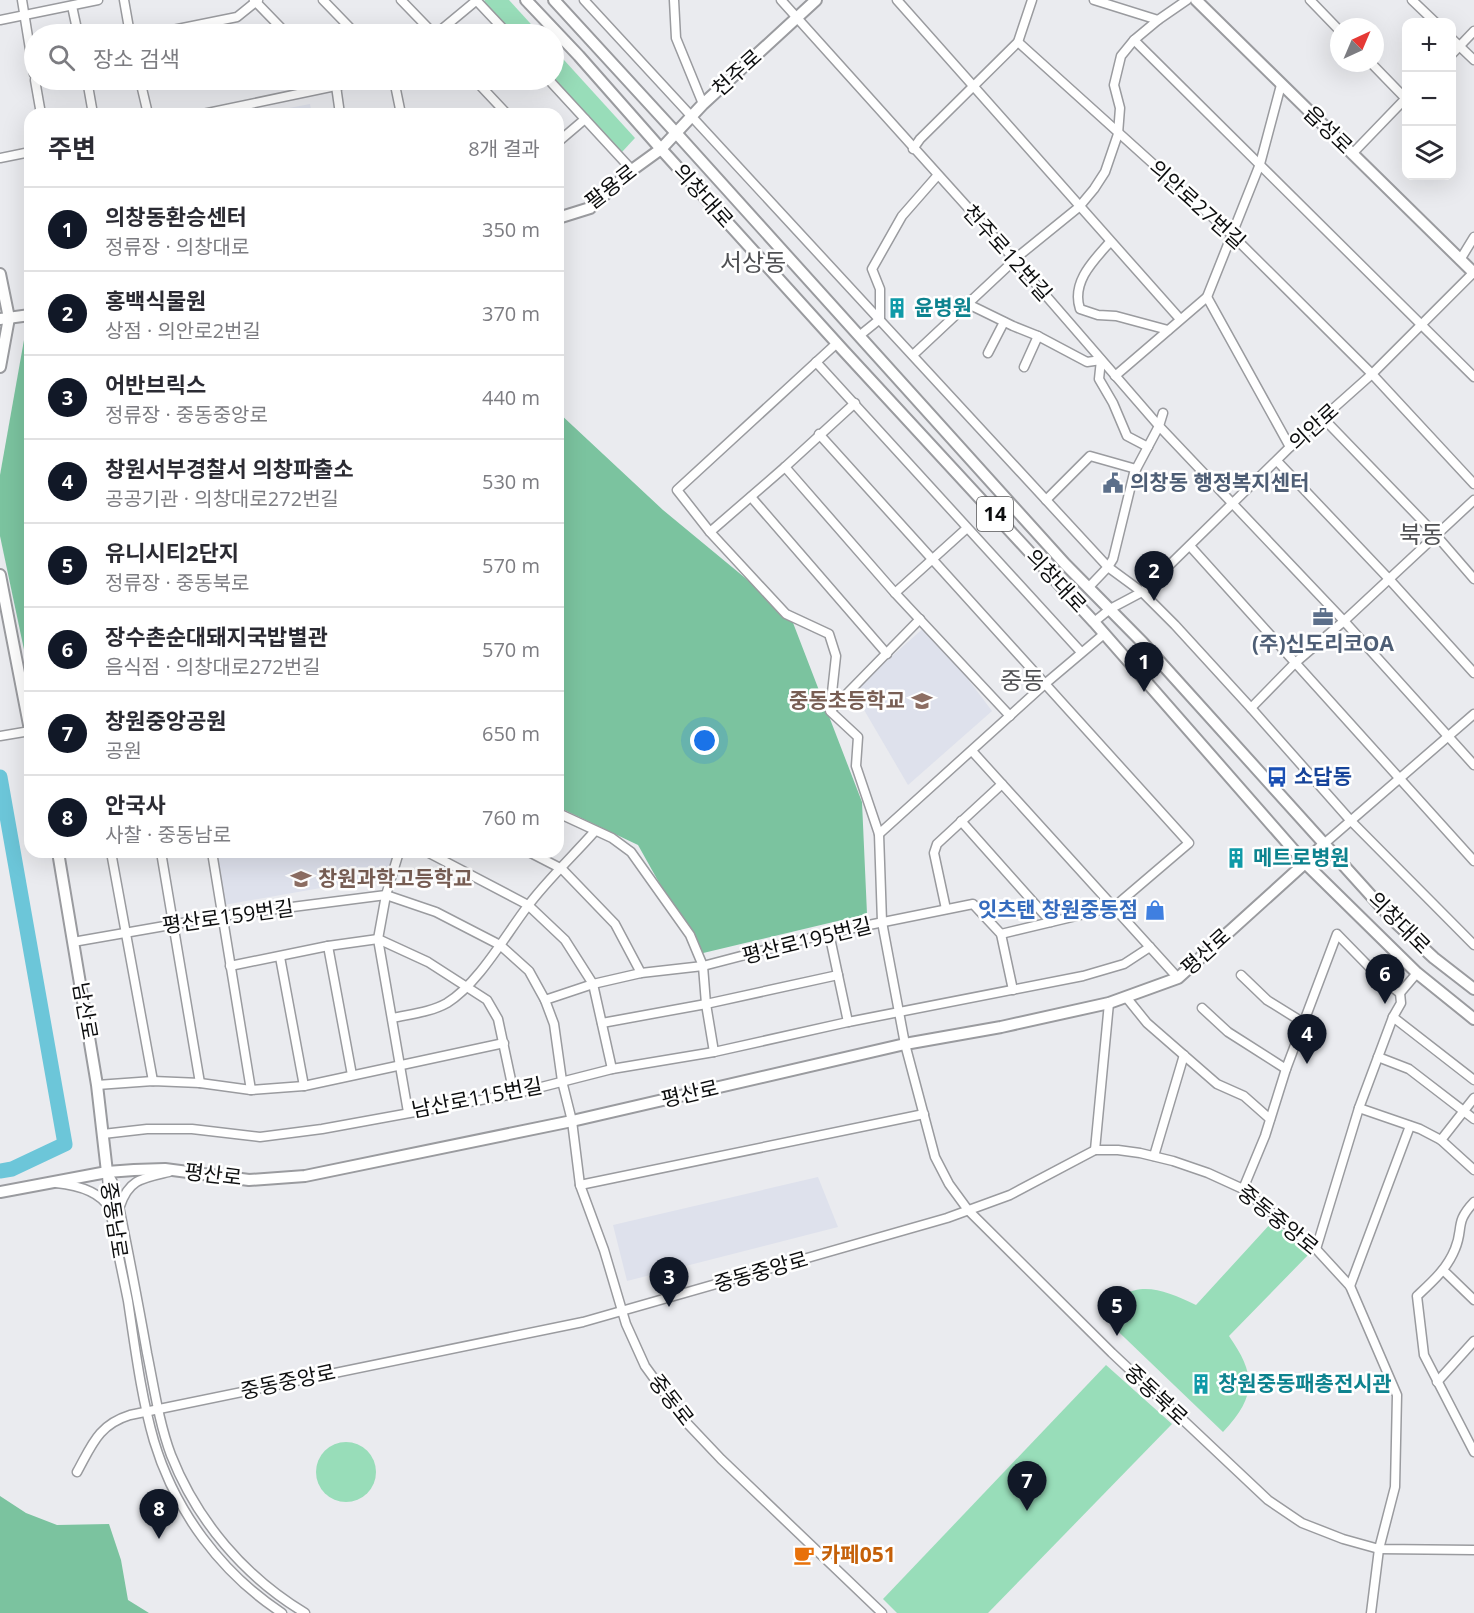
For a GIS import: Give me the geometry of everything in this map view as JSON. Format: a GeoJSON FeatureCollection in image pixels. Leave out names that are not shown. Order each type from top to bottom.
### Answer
{"type":"FeatureCollection","features":[{"type":"Feature","properties":{"kind":"main road","name":"의창대로"},"geometry":{"type":"LineString","coordinates":[[526,0],[549,24]]}},
{"type":"Feature","properties":{"kind":"main road","name":"의창대로"},"geometry":{"type":"LineString","coordinates":[[554,0],[1088,588],[1143,643],[1393,920],[1434,958],[1474,989]]}},
{"type":"Feature","properties":{"kind":"main road","name":"천주로"},"geometry":{"type":"LineString","coordinates":[[661,149],[678,134],[703,104],[816,0]]}},
{"type":"Feature","properties":{"kind":"main road","name":"읍성로"},"geometry":{"type":"LineString","coordinates":[[1196,0],[1474,272]]}},
{"type":"Feature","properties":{"kind":"main road","name":"의창대로"},"geometry":{"type":"LineString","coordinates":[[564,40],[837,343],[1094,622],[1305,863],[1417,973],[1474,1018]]}},
{"type":"Feature","properties":{"kind":"main road","name":"팔용로"},"geometry":{"type":"LineString","coordinates":[[564,216],[590,208],[632,170],[661,149]]}},
{"type":"Feature","properties":{"kind":"main road"},"geometry":{"type":"LineString","coordinates":[[0,273],[4,318],[0,367]]}},
{"type":"Feature","properties":{"kind":"main road"},"geometry":{"type":"LineString","coordinates":[[4,318],[24,316]]}},
{"type":"Feature","properties":{"kind":"main road"},"geometry":{"type":"LineString","coordinates":[[0,575],[24,699]]}},
{"type":"Feature","properties":{"kind":"main road","name":"평산로"},"geometry":{"type":"LineString","coordinates":[[0,1192],[107,1172],[165,1169],[249,1180],[305,1176],[572,1121],[905,1044],[1001,1027],[1109,1003],[1178,978],[1325,843]]}},
{"type":"Feature","properties":{"kind":"main road","name":"남산로"},"geometry":{"type":"LineString","coordinates":[[59,858],[98,1085],[107,1172]]}},
{"type":"Feature","properties":{"kind":"street"},"geometry":{"type":"LineString","coordinates":[[22,0],[26,24]]}},
{"type":"Feature","properties":{"kind":"street"},"geometry":{"type":"LineString","coordinates":[[0,20],[98,0]]}},
{"type":"Feature","properties":{"kind":"street"},"geometry":{"type":"LineString","coordinates":[[124,0],[128,24]]}},
{"type":"Feature","properties":{"kind":"street"},"geometry":{"type":"LineString","coordinates":[[323,0],[346,24]]}},
{"type":"Feature","properties":{"kind":"street"},"geometry":{"type":"LineString","coordinates":[[402,0],[425,24]]}},
{"type":"Feature","properties":{"kind":"street"},"geometry":{"type":"LineString","coordinates":[[447,24],[476,0],[498,24]]}},
{"type":"Feature","properties":{"kind":"street"},"geometry":{"type":"LineString","coordinates":[[584,0],[1108,567],[1142,592],[1251,708],[1351,821],[1474,945]]}},
{"type":"Feature","properties":{"kind":"street"},"geometry":{"type":"LineString","coordinates":[[674,0],[676,38],[703,104]]}},
{"type":"Feature","properties":{"kind":"street","name":"천주로12번길"},"geometry":{"type":"LineString","coordinates":[[781,0],[1015,260],[1159,426],[1344,621],[1474,765]]}},
{"type":"Feature","properties":{"kind":"street"},"geometry":{"type":"LineString","coordinates":[[897,0],[1180,320]]}},
{"type":"Feature","properties":{"kind":"street"},"geometry":{"type":"LineString","coordinates":[[913,149],[1018,42],[1032,0]]}},
{"type":"Feature","properties":{"kind":"street"},"geometry":{"type":"LineString","coordinates":[[1094,0],[1158,20]]}},
{"type":"Feature","properties":{"kind":"street"},"geometry":{"type":"LineString","coordinates":[[913,356],[1015,260],[1079,207],[1105,172],[1118,134],[1120,108],[1114,85],[1121,56],[1134,40],[1188,0]]}},
{"type":"Feature","properties":{"kind":"street"},"geometry":{"type":"LineString","coordinates":[[1310,0],[1330,21]]}},
{"type":"Feature","properties":{"kind":"street"},"geometry":{"type":"LineString","coordinates":[[1412,0],[1431,18]]}},
{"type":"Feature","properties":{"kind":"street"},"geometry":{"type":"LineString","coordinates":[[202,24],[237,17],[256,1],[278,24]]}},
{"type":"Feature","properties":{"kind":"street"},"geometry":{"type":"LineString","coordinates":[[72,6],[76,24]]}},
{"type":"Feature","properties":{"kind":"street"},"geometry":{"type":"LineString","coordinates":[[1456,49],[1474,31]]}},
{"type":"Feature","properties":{"kind":"street"},"geometry":{"type":"LineString","coordinates":[[1134,40],[1474,377]]}},
{"type":"Feature","properties":{"kind":"street","name":"의안로27번길"},"geometry":{"type":"LineString","coordinates":[[1018,42],[1232,235],[1372,374],[1474,484]]}},
{"type":"Feature","properties":{"kind":"street"},"geometry":{"type":"LineString","coordinates":[[1456,43],[1474,60]]}},
{"type":"Feature","properties":{"kind":"street"},"geometry":{"type":"LineString","coordinates":[[1380,72],[1402,94]]}},
{"type":"Feature","properties":{"kind":"street"},"geometry":{"type":"LineString","coordinates":[[1115,376],[1207,297],[1260,164],[1281,85]]}},
{"type":"Feature","properties":{"kind":"street"},"geometry":{"type":"LineString","coordinates":[[37,90],[40,108]]}},
{"type":"Feature","properties":{"kind":"street"},"geometry":{"type":"LineString","coordinates":[[89,90],[92,108]]}},
{"type":"Feature","properties":{"kind":"street"},"geometry":{"type":"LineString","coordinates":[[142,90],[147,108]]}},
{"type":"Feature","properties":{"kind":"street"},"geometry":{"type":"LineString","coordinates":[[228,108],[304,90]]}},
{"type":"Feature","properties":{"kind":"street"},"geometry":{"type":"LineString","coordinates":[[335,90],[339,108]]}},
{"type":"Feature","properties":{"kind":"street"},"geometry":{"type":"LineString","coordinates":[[396,90],[400,108]]}},
{"type":"Feature","properties":{"kind":"street"},"geometry":{"type":"LineString","coordinates":[[485,90],[502,108]]}},
{"type":"Feature","properties":{"kind":"street"},"geometry":{"type":"LineString","coordinates":[[558,90],[632,170]]}},
{"type":"Feature","properties":{"kind":"street"},"geometry":{"type":"LineString","coordinates":[[1352,154],[1402,102]]}},
{"type":"Feature","properties":{"kind":"street"},"geometry":{"type":"LineString","coordinates":[[564,136],[585,118]]}},
{"type":"Feature","properties":{"kind":"street"},"geometry":{"type":"LineString","coordinates":[[0,158],[24,153]]}},
{"type":"Feature","properties":{"kind":"street"},"geometry":{"type":"LineString","coordinates":[[880,319],[880,290],[872,268],[902,216],[938,176]]}},
{"type":"Feature","properties":{"kind":"street"},"geometry":{"type":"LineString","coordinates":[[1460,260],[1474,237]]}},
{"type":"Feature","properties":{"kind":"street"},"geometry":{"type":"LineString","coordinates":[[1110,242],[1086,270],[1079,288],[1077,301],[1080,309],[1168,330]]}},
{"type":"Feature","properties":{"kind":"street","name":"의안로"},"geometry":{"type":"LineString","coordinates":[[1094,622],[1110,609],[1142,592],[1290,447],[1372,374],[1474,272]]}},
{"type":"Feature","properties":{"kind":"street"},"geometry":{"type":"LineString","coordinates":[[1207,297],[1290,447]]}},
{"type":"Feature","properties":{"kind":"street"},"geometry":{"type":"LineString","coordinates":[[968,304],[1088,362],[1101,360],[1099,379],[1113,403],[1127,436],[1148,447]]}},
{"type":"Feature","properties":{"kind":"street"},"geometry":{"type":"LineString","coordinates":[[859,336],[880,319]]}},
{"type":"Feature","properties":{"kind":"street"},"geometry":{"type":"LineString","coordinates":[[988,354],[1004,322]]}},
{"type":"Feature","properties":{"kind":"street"},"geometry":{"type":"LineString","coordinates":[[1024,367],[1038,336]]}},
{"type":"Feature","properties":{"kind":"street"},"geometry":{"type":"LineString","coordinates":[[830,711],[836,656],[829,634],[786,614],[710,532],[676,490],[837,343]]}},
{"type":"Feature","properties":{"kind":"street"},"geometry":{"type":"LineString","coordinates":[[816,362],[855,402],[1081,652]]}},
{"type":"Feature","properties":{"kind":"street"},"geometry":{"type":"LineString","coordinates":[[710,532],[855,402]]}},
{"type":"Feature","properties":{"kind":"street"},"geometry":{"type":"LineString","coordinates":[[1088,588],[1113,559],[1136,469],[1159,426],[1163,413]]}},
{"type":"Feature","properties":{"kind":"street"},"geometry":{"type":"LineString","coordinates":[[1323,418],[1436,535],[1474,579]]}},
{"type":"Feature","properties":{"kind":"street"},"geometry":{"type":"LineString","coordinates":[[819,434],[1189,843],[1114,907],[1001,934],[1013,990]]}},
{"type":"Feature","properties":{"kind":"street"},"geometry":{"type":"LineString","coordinates":[[1046,500],[1090,456],[1136,469]]}},
{"type":"Feature","properties":{"kind":"street"},"geometry":{"type":"LineString","coordinates":[[1277,461],[1474,673]]}},
{"type":"Feature","properties":{"kind":"street"},"geometry":{"type":"LineString","coordinates":[[785,467],[895,593],[1010,716]]}},
{"type":"Feature","properties":{"kind":"street"},"geometry":{"type":"LineString","coordinates":[[751,497],[887,654]]}},
{"type":"Feature","properties":{"kind":"street"},"geometry":{"type":"LineString","coordinates":[[1251,708],[1295,663],[1344,621],[1474,500]]}},
{"type":"Feature","properties":{"kind":"street"},"geometry":{"type":"LineString","coordinates":[[895,593],[967,528]]}},
{"type":"Feature","properties":{"kind":"street"},"geometry":{"type":"LineString","coordinates":[[1190,546],[1474,861]]}},
{"type":"Feature","properties":{"kind":"street"},"geometry":{"type":"LineString","coordinates":[[830,711],[920,619]]}},
{"type":"Feature","properties":{"kind":"street"},"geometry":{"type":"LineString","coordinates":[[879,834],[1046,683],[1104,634]]}},
{"type":"Feature","properties":{"kind":"street","name":"중동북로"},"geometry":{"type":"LineString","coordinates":[[830,711],[858,737],[856,766],[879,834],[882,922],[898,1012],[935,1157],[949,1184],[969,1210],[1112,1353],[1268,1500],[1302,1523],[1343,1539],[1379,1549],[1474,1551]]}},
{"type":"Feature","properties":{"kind":"street"},"geometry":{"type":"LineString","coordinates":[[1325,843],[1474,714]]}},
{"type":"Feature","properties":{"kind":"street"},"geometry":{"type":"LineString","coordinates":[[0,736],[24,731]]}},
{"type":"Feature","properties":{"kind":"street"},"geometry":{"type":"LineString","coordinates":[[972,751],[1178,978]]}},
{"type":"Feature","properties":{"kind":"street"},"geometry":{"type":"LineString","coordinates":[[946,909],[934,853],[940,839],[1002,784]]}},
{"type":"Feature","properties":{"kind":"street"},"geometry":{"type":"LineString","coordinates":[[564,816],[612,838],[631,852],[690,934],[703,966],[706,1004],[714,1052]]}},
{"type":"Feature","properties":{"kind":"street"},"geometry":{"type":"LineString","coordinates":[[961,821],[1051,922]]}},
{"type":"Feature","properties":{"kind":"street"},"geometry":{"type":"LineString","coordinates":[[393,1018],[423,1012],[447,1003],[467,986],[528,905],[595,831]]}},
{"type":"Feature","properties":{"kind":"street"},"geometry":{"type":"LineString","coordinates":[[112,858],[153,1081]]}},
{"type":"Feature","properties":{"kind":"street"},"geometry":{"type":"LineString","coordinates":[[161,858],[200,1083]]}},
{"type":"Feature","properties":{"kind":"street"},"geometry":{"type":"LineString","coordinates":[[213,858],[251,1090]]}},
{"type":"Feature","properties":{"kind":"street"},"geometry":{"type":"LineString","coordinates":[[397,858],[386,895],[378,939],[408,1112]]}},
{"type":"Feature","properties":{"kind":"street"},"geometry":{"type":"LineString","coordinates":[[438,858],[528,905],[565,940],[593,984],[612,1069]]}},
{"type":"Feature","properties":{"kind":"street"},"geometry":{"type":"LineString","coordinates":[[541,858],[562,869],[615,924],[641,973]]}},
{"type":"Feature","properties":{"kind":"street","name":"평산로159번길"},"geometry":{"type":"LineString","coordinates":[[73,942],[222,916],[386,895],[436,912],[500,945],[529,971],[545,1000],[554,1024],[562,1081],[572,1121]]}},
{"type":"Feature","properties":{"kind":"street","name":"평산로195번길"},"geometry":{"type":"LineString","coordinates":[[545,1000],[593,984],[641,973],[703,966],[829,933],[973,904],[1001,934]]}},
{"type":"Feature","properties":{"kind":"street"},"geometry":{"type":"LineString","coordinates":[[829,933],[848,1022]]}},
{"type":"Feature","properties":{"kind":"street"},"geometry":{"type":"LineString","coordinates":[[1244,1189],[1337,934],[1380,978],[1400,993]]}},
{"type":"Feature","properties":{"kind":"street"},"geometry":{"type":"LineString","coordinates":[[230,966],[328,946],[378,939],[428,962],[487,1000],[498,1019],[514,1094]]}},
{"type":"Feature","properties":{"kind":"street"},"geometry":{"type":"LineString","coordinates":[[328,946],[352,1075]]}},
{"type":"Feature","properties":{"kind":"street","name":"남산로115번길"},"geometry":{"type":"LineString","coordinates":[[103,1134],[147,1129],[192,1129],[260,1137],[322,1129],[514,1094],[612,1069],[714,1052],[848,1022],[1083,976],[1124,964],[1150,947]]}},
{"type":"Feature","properties":{"kind":"street"},"geometry":{"type":"LineString","coordinates":[[280,957],[304,1086]]}},
{"type":"Feature","properties":{"kind":"street"},"geometry":{"type":"LineString","coordinates":[[1317,1249],[1359,1108],[1393,1017],[1401,1003],[1400,993],[1417,973]]}},
{"type":"Feature","properties":{"kind":"street"},"geometry":{"type":"LineString","coordinates":[[602,1023],[706,1004],[838,975]]}},
{"type":"Feature","properties":{"kind":"street"},"geometry":{"type":"LineString","coordinates":[[1241,975],[1267,1000],[1304,1023]]}},
{"type":"Feature","properties":{"kind":"street"},"geometry":{"type":"LineString","coordinates":[[1126,997],[1147,1023],[1217,1084],[1244,1096],[1270,1119]]}},
{"type":"Feature","properties":{"kind":"street"},"geometry":{"type":"LineString","coordinates":[[1095,1150],[1109,1003]]}},
{"type":"Feature","properties":{"kind":"street"},"geometry":{"type":"LineString","coordinates":[[1202,1008],[1228,1032],[1286,1069]]}},
{"type":"Feature","properties":{"kind":"street"},"geometry":{"type":"LineString","coordinates":[[1393,1017],[1474,1080]]}},
{"type":"Feature","properties":{"kind":"street"},"geometry":{"type":"LineString","coordinates":[[98,1085],[153,1081],[200,1083],[251,1090],[304,1086],[504,1043]]}},
{"type":"Feature","properties":{"kind":"street"},"geometry":{"type":"LineString","coordinates":[[1154,1156],[1184,1055]]}},
{"type":"Feature","properties":{"kind":"street"},"geometry":{"type":"LineString","coordinates":[[1378,1057],[1409,1070],[1474,1119]]}},
{"type":"Feature","properties":{"kind":"street"},"geometry":{"type":"LineString","coordinates":[[1441,1140],[1474,1098]]}},
{"type":"Feature","properties":{"kind":"street"},"geometry":{"type":"LineString","coordinates":[[1359,1108],[1441,1140],[1474,1170]]}},
{"type":"Feature","properties":{"kind":"street"},"geometry":{"type":"LineString","coordinates":[[580,1185],[924,1114]]}},
{"type":"Feature","properties":{"kind":"street","name":"중동로"},"geometry":{"type":"LineString","coordinates":[[572,1121],[580,1185],[604,1250],[621,1311],[645,1366],[685,1421],[721,1459],[882,1613]]}},
{"type":"Feature","properties":{"kind":"street"},"geometry":{"type":"LineString","coordinates":[[1350,1286],[1410,1126]]}},
{"type":"Feature","properties":{"kind":"street","name":"중동중앙로"},"geometry":{"type":"LineString","coordinates":[[77,1472],[96,1437],[106,1427],[121,1418],[583,1322],[840,1250],[969,1210],[1010,1195],[1095,1150],[1118,1150],[1154,1156],[1208,1173],[1244,1189],[1317,1249],[1350,1286],[1397,1395],[1395,1487],[1379,1549],[1371,1613]]}},
{"type":"Feature","properties":{"kind":"street"},"geometry":{"type":"LineString","coordinates":[[50,1182],[94,1193],[116,1210],[125,1192],[137,1180],[177,1170]]}},
{"type":"Feature","properties":{"kind":"street","name":"중동남로"},"geometry":{"type":"LineString","coordinates":[[107,1172],[165,1438],[175,1465],[209,1523],[237,1560],[274,1593],[305,1613]]}},
{"type":"Feature","properties":{"kind":"street"},"geometry":{"type":"LineString","coordinates":[[1474,1202],[1465,1211],[1460,1223],[1456,1247],[1443,1270],[1417,1296],[1424,1355],[1474,1452]]}},
{"type":"Feature","properties":{"kind":"street","name":"중동남로"},"geometry":{"type":"LineString","coordinates":[[116,1210],[148,1412],[161,1462],[186,1514],[200,1534],[244,1584],[282,1613]]}},
{"type":"Feature","properties":{"kind":"street"},"geometry":{"type":"LineString","coordinates":[[1443,1270],[1474,1300]]}},
{"type":"Feature","properties":{"kind":"street"},"geometry":{"type":"LineString","coordinates":[[1437,1382],[1474,1341]]}},
{"type":"Feature","properties":{"kind":"street"},"geometry":{"type":"LineString","coordinates":[[1467,1439],[1474,1432]]}},
{"type":"Feature","properties":{"kind":"shaded area"},"geometry":{"type":"Polygon","coordinates":[[[310,104],[311,108],[289,108],[310,104]]]}},
{"type":"Feature","properties":{"kind":"shaded area","name":"중동초등학교"},"geometry":{"type":"Polygon","coordinates":[[[927,625],[992,711],[908,785],[853,691],[927,625]]]}},
{"type":"Feature","properties":{"kind":"shaded area","name":"창원과학고등학교"},"geometry":{"type":"Polygon","coordinates":[[[216,858],[392,858],[383,881],[349,883],[224,905],[216,858]]]}},
{"type":"Feature","properties":{"kind":"shaded area"},"geometry":{"type":"Polygon","coordinates":[[[818,1177],[838,1227],[627,1281],[613,1225],[818,1177]]]}},
{"type":"Feature","properties":{"kind":"green space"},"geometry":{"type":"Polygon","coordinates":[[[485,0],[509,0],[531,24],[504,24],[483,2],[485,0]]]}},
{"type":"Feature","properties":{"kind":"green space"},"geometry":{"type":"Polygon","coordinates":[[[564,60],[635,138],[621,153],[564,90],[564,60]]]}},
{"type":"Feature","properties":{"kind":"green space"},"geometry":{"type":"Polygon","coordinates":[[[24,340],[24,650],[0,536],[0,475],[24,340]]]}},
{"type":"Feature","properties":{"kind":"green space"},"geometry":{"type":"Polygon","coordinates":[[[564,418],[663,510],[790,615],[862,802],[867,914],[699,954],[638,845],[564,810],[564,418]]]}},
{"type":"Feature","properties":{"kind":"green space"},"geometry":{"type":"Polygon","coordinates":[[[1273,1221],[1309,1254],[1229,1336],[1245,1363],[1249,1386],[1242,1408],[1223,1432],[1101,1315],[1112,1303],[1134,1290],[1157,1290],[1196,1305],[1273,1221]]]}},
{"type":"Feature","properties":{"kind":"green space"},"geometry":{"type":"Polygon","coordinates":[[[1106,1365],[1172,1424],[988,1613],[897,1613],[883,1599],[1106,1365]]]}},
{"type":"Feature","properties":{"kind":"green space"},"geometry":{"type":"Polygon","coordinates":[[[346,1442],[363,1447],[371,1455],[376,1472],[371,1489],[363,1497],[346,1502],[329,1497],[321,1489],[316,1472],[321,1455],[329,1447],[346,1442]]]}},
{"type":"Feature","properties":{"kind":"green space"},"geometry":{"type":"Polygon","coordinates":[[[0,1496],[26,1513],[57,1525],[109,1524],[121,1560],[128,1600],[149,1613],[0,1613],[0,1496]]]}},
{"type":"Feature","properties":{"kind":"waterway"},"geometry":{"type":"LineString","coordinates":[[0,777],[65,1144],[12,1169],[0,1171]]}},
{"type":"Feature","properties":{"kind":"place","name":"윤병원"},"geometry":{"type":"Point","coordinates":[897,308]}},
{"type":"Feature","properties":{"kind":"place","name":"의창동 행정복지센터"},"geometry":{"type":"Point","coordinates":[1113,483]}},
{"type":"Feature","properties":{"kind":"place","name":"홍백식물원"},"geometry":{"type":"Point","coordinates":[1154,601]}},
{"type":"Feature","properties":{"kind":"place","name":"(주)신도리코OA"},"geometry":{"type":"Point","coordinates":[1323,617]}},
{"type":"Feature","properties":{"kind":"place","name":"의창동환승센터"},"geometry":{"type":"Point","coordinates":[1144,692]}},
{"type":"Feature","properties":{"kind":"place","name":"중동초등학교"},"geometry":{"type":"Point","coordinates":[922,701]}},
{"type":"Feature","properties":{"kind":"place","name":"소답동"},"geometry":{"type":"Point","coordinates":[1277,777]}},
{"type":"Feature","properties":{"kind":"place","name":"메트로병원"},"geometry":{"type":"Point","coordinates":[1236,858]}},
{"type":"Feature","properties":{"kind":"place","name":"창원과학고등학교"},"geometry":{"type":"Point","coordinates":[301,879]}},
{"type":"Feature","properties":{"kind":"place","name":"잇츠탠 창원중동점"},"geometry":{"type":"Point","coordinates":[1155,910]}},
{"type":"Feature","properties":{"kind":"place","name":"장수촌순대돼지국밥별관"},"geometry":{"type":"Point","coordinates":[1385,1004]}},
{"type":"Feature","properties":{"kind":"place","name":"창원서부경찰서 의창파출소"},"geometry":{"type":"Point","coordinates":[1307,1064]}},
{"type":"Feature","properties":{"kind":"place","name":"어반브릭스"},"geometry":{"type":"Point","coordinates":[669,1307]}},
{"type":"Feature","properties":{"kind":"place","name":"유니시티2단지"},"geometry":{"type":"Point","coordinates":[1117,1336]}},
{"type":"Feature","properties":{"kind":"place","name":"창원중동패총전시관"},"geometry":{"type":"Point","coordinates":[1201,1384]}},
{"type":"Feature","properties":{"kind":"place","name":"창원중앙공원"},"geometry":{"type":"Point","coordinates":[1027,1511]}},
{"type":"Feature","properties":{"kind":"place","name":"안국사"},"geometry":{"type":"Point","coordinates":[159,1539]}},
{"type":"Feature","properties":{"kind":"place","name":"카페051"},"geometry":{"type":"Point","coordinates":[804,1555]}},
{"type":"Feature","properties":{"kind":"district","name":"서상동"},"geometry":{"type":"Point","coordinates":[753,263]}},
{"type":"Feature","properties":{"kind":"district","name":"북동"},"geometry":{"type":"Point","coordinates":[1421,535]}},
{"type":"Feature","properties":{"kind":"district","name":"중동"},"geometry":{"type":"Point","coordinates":[1022,681]}}]}
